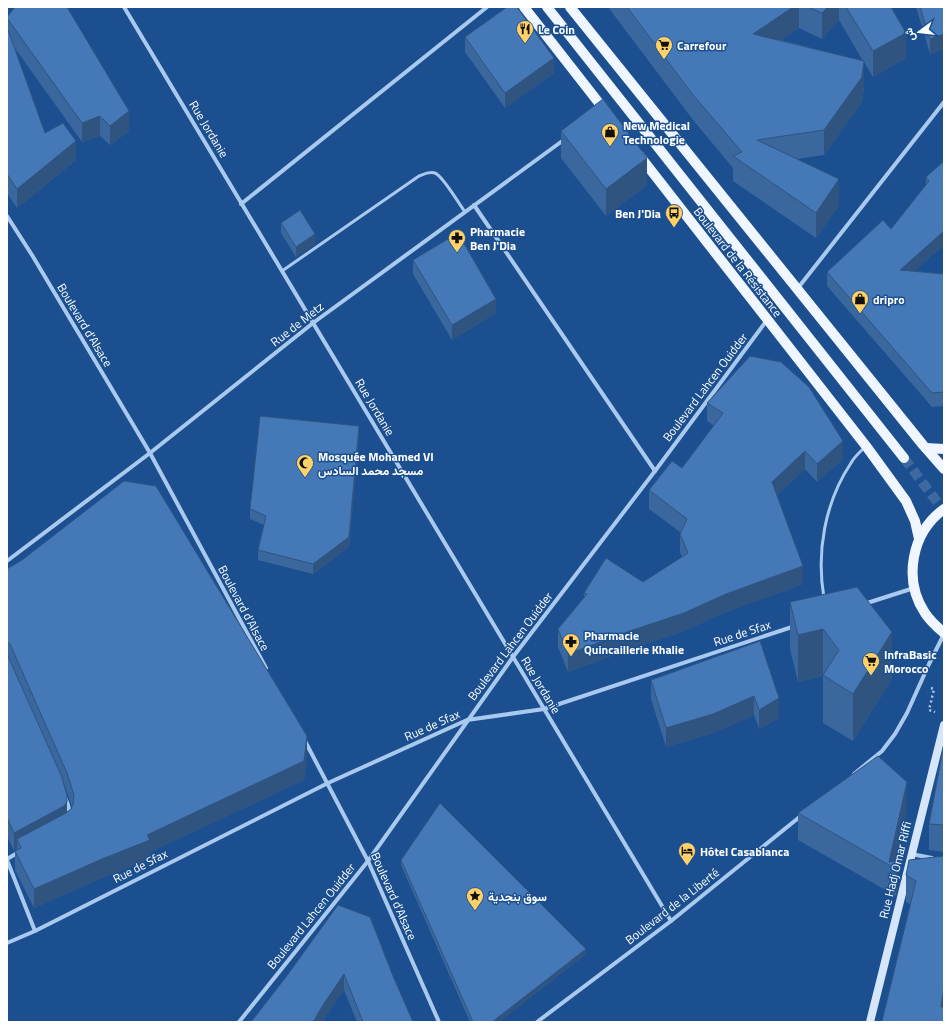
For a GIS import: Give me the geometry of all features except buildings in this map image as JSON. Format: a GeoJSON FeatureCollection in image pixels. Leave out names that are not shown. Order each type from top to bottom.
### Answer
{"type":"FeatureCollection","features":[{"type":"Feature","properties":{"kind":"main road"},"geometry":{"type":"LineString","coordinates":[[524,7],[601,112],[614,122]]}},
{"type":"Feature","properties":{"kind":"main road"},"geometry":{"type":"LineString","coordinates":[[547,7],[904,458]]}},
{"type":"Feature","properties":{"kind":"main road"},"geometry":{"type":"LineString","coordinates":[[570,7],[944,469]]}},
{"type":"Feature","properties":{"kind":"main road","name":"Boulevard de la Résistance"},"geometry":{"type":"LineString","coordinates":[[633,147],[866,446],[906,502],[916,521],[919,540]]}},
{"type":"Feature","properties":{"kind":"main road"},"geometry":{"type":"LineString","coordinates":[[926,448],[944,449]]}},
{"type":"Feature","properties":{"kind":"main road"},"geometry":{"type":"LineString","coordinates":[[944,509],[931,521],[919,540],[913,561],[912,574],[918,601],[925,613],[944,633]]}},
{"type":"Feature","properties":{"kind":"street","name":"Rue Jordanie"},"geometry":{"type":"LineString","coordinates":[[124,7],[671,921]]}},
{"type":"Feature","properties":{"kind":"street"},"geometry":{"type":"LineString","coordinates":[[241,204],[486,7]]}},
{"type":"Feature","properties":{"kind":"street"},"geometry":{"type":"LineString","coordinates":[[798,288],[944,102]]}},
{"type":"Feature","properties":{"kind":"street","name":"Rue de Metz"},"geometry":{"type":"LineString","coordinates":[[7,561],[150,453],[313,323],[567,137]]}},
{"type":"Feature","properties":{"kind":"street"},"geometry":{"type":"LineString","coordinates":[[474,205],[655,471]]}},
{"type":"Feature","properties":{"kind":"street","name":"Boulevard d'Alsace"},"geometry":{"type":"LineString","coordinates":[[7,216],[32,255],[150,453],[267,671]]}},
{"type":"Feature","properties":{"kind":"street","name":"Boulevard Lahcen Ouidder"},"geometry":{"type":"LineString","coordinates":[[239,1022],[368,861],[512,657],[655,471],[767,320]]}},
{"type":"Feature","properties":{"kind":"street"},"geometry":{"type":"LineString","coordinates":[[861,605],[914,588]]}},
{"type":"Feature","properties":{"kind":"street","name":"Rue de Sfax"},"geometry":{"type":"LineString","coordinates":[[7,943],[328,783],[468,720],[544,709],[800,625]]}},
{"type":"Feature","properties":{"kind":"street"},"geometry":{"type":"LineString","coordinates":[[851,776],[882,751],[895,734],[907,713],[944,633]]}},
{"type":"Feature","properties":{"kind":"street","name":"Rue Hadj Omar Riffi"},"geometry":{"type":"LineString","coordinates":[[870,1022],[944,725]]}},
{"type":"Feature","properties":{"kind":"street","name":"Boulevard d'Alsace"},"geometry":{"type":"LineString","coordinates":[[301,734],[368,861],[439,1022]]}},
{"type":"Feature","properties":{"kind":"street"},"geometry":{"type":"LineString","coordinates":[[64,793],[71,820]]}},
{"type":"Feature","properties":{"kind":"street","name":"Boulevard de la Liberté"},"geometry":{"type":"LineString","coordinates":[[537,1022],[671,921],[807,811]]}},
{"type":"Feature","properties":{"kind":"street"},"geometry":{"type":"LineString","coordinates":[[20,852],[7,859],[35,930]]}},
{"type":"Feature","properties":{"kind":"street"},"geometry":{"type":"LineString","coordinates":[[911,854],[938,860]]}},
{"type":"Feature","properties":{"kind":"lane"},"geometry":{"type":"LineString","coordinates":[[282,271],[419,176],[425,174],[434,173],[438,175],[465,212]]}},
{"type":"Feature","properties":{"kind":"lane"},"geometry":{"type":"LineString","coordinates":[[826,603],[821,558],[826,519],[840,482],[851,462],[866,446]]}},
{"type":"Feature","properties":{"kind":"path"},"geometry":{"type":"LineString","coordinates":[[929,687],[934,689],[929,710],[935,712]]}},
{"type":"Feature","properties":{"kind":"tunnel"},"geometry":{"type":"LineString","coordinates":[[904,458],[944,511]]}},
{"type":"Feature","properties":{"kind":"place","name":"Le Coin"},"geometry":{"type":"Point","coordinates":[525,44]}},
{"type":"Feature","properties":{"kind":"place","name":"Carrefour"},"geometry":{"type":"Point","coordinates":[664,60]}},
{"type":"Feature","properties":{"kind":"place","name":"New Medical Technologie"},"geometry":{"type":"Point","coordinates":[610,147]}},
{"type":"Feature","properties":{"kind":"place","name":"Ben J'Dia"},"geometry":{"type":"Point","coordinates":[674,228]}},
{"type":"Feature","properties":{"kind":"place","name":"Pharmacie Ben J'Dia"},"geometry":{"type":"Point","coordinates":[457,253]}},
{"type":"Feature","properties":{"kind":"place","name":"dripro"},"geometry":{"type":"Point","coordinates":[860,314]}},
{"type":"Feature","properties":{"kind":"place","name":"Mosquée Mohamed VI مسجد محمد السادس"},"geometry":{"type":"Point","coordinates":[305,478]}},
{"type":"Feature","properties":{"kind":"place","name":"Pharmacie Quincaillerie Khalie"},"geometry":{"type":"Point","coordinates":[571,657]}},
{"type":"Feature","properties":{"kind":"place","name":"InfraBasic Morocco"},"geometry":{"type":"Point","coordinates":[871,676]}},
{"type":"Feature","properties":{"kind":"place","name":"Hôtel Casablanca"},"geometry":{"type":"Point","coordinates":[687,866]}},
{"type":"Feature","properties":{"kind":"place","name":"سوق بنجدية"},"geometry":{"type":"Point","coordinates":[475,911]}}]}
